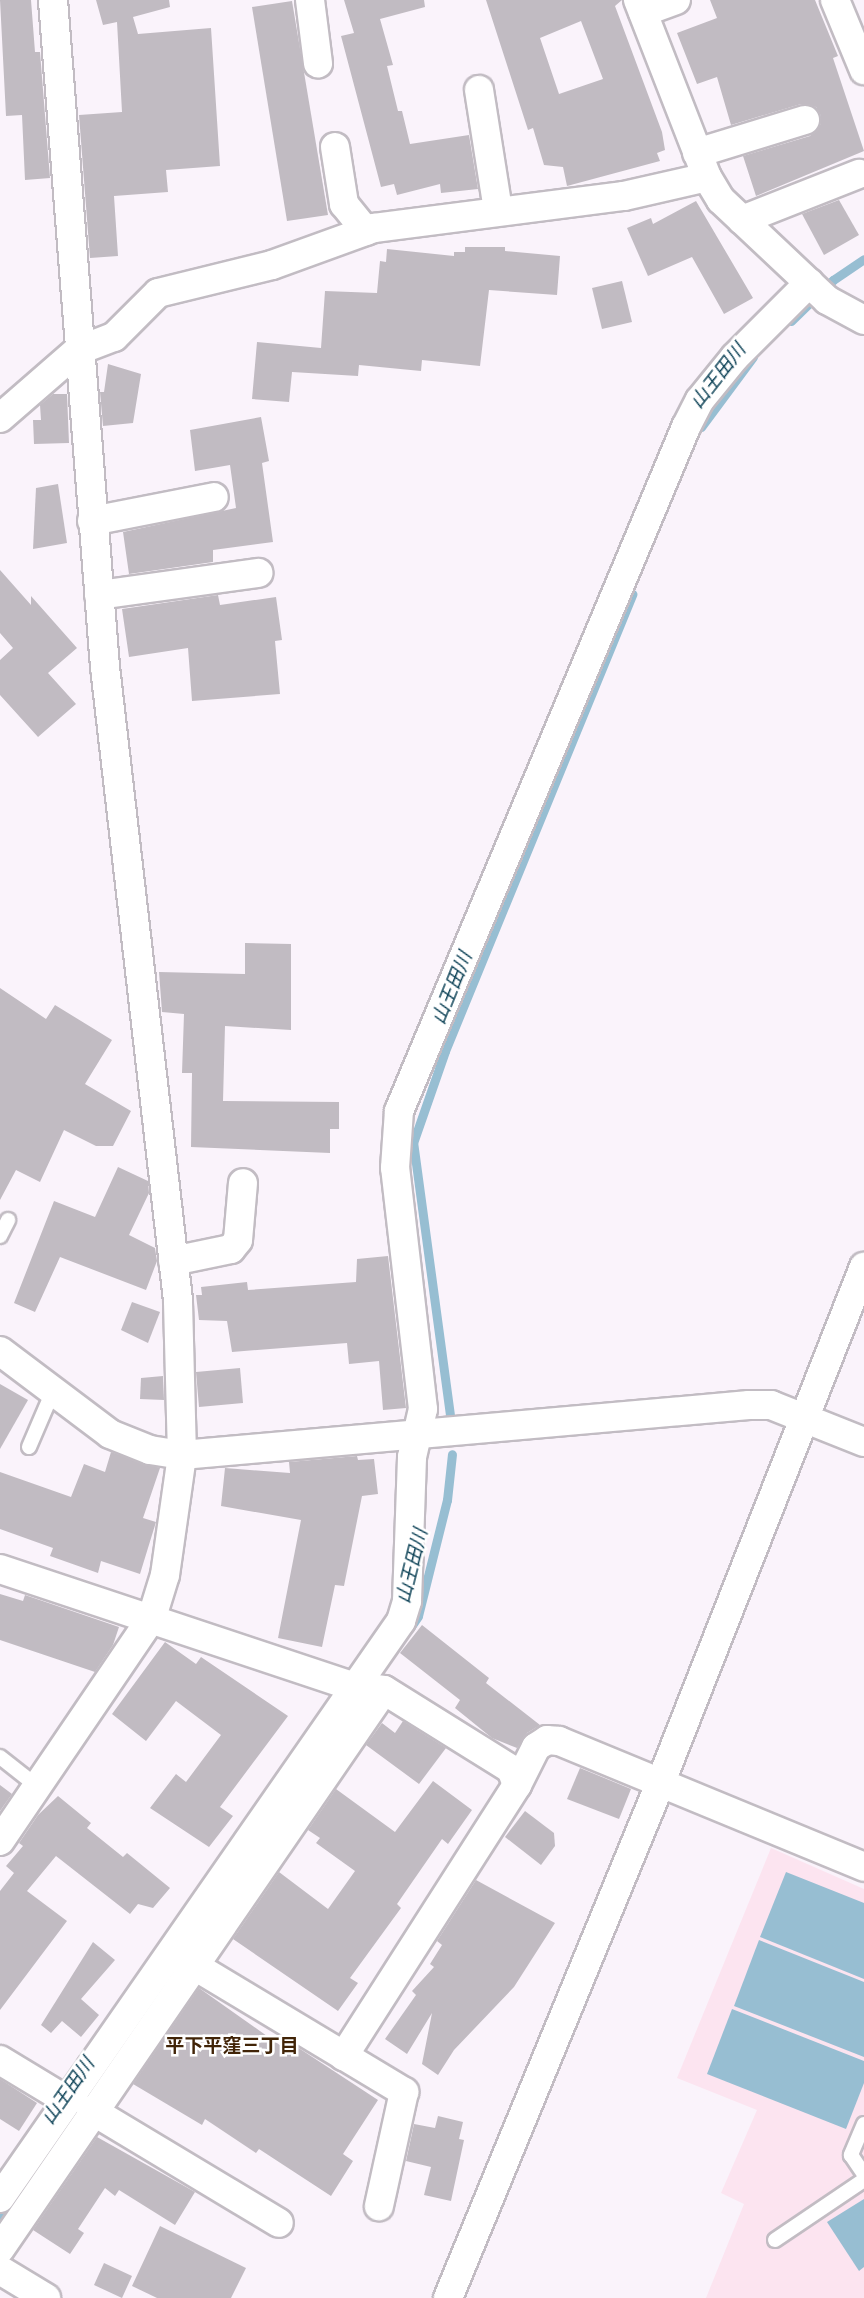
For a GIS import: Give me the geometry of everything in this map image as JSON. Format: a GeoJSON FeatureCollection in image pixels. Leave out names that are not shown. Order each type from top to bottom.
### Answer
{"type":"FeatureCollection","features":[{"type":"Feature","properties":{"kind":"street"},"geometry":{"type":"LineString","coordinates":[[0,1841],[152,1617],[165,1575],[182,1455],[178,1300],[99,595],[77,351],[53,0]]}},
{"type":"Feature","properties":{"kind":"street"},"geometry":{"type":"LineString","coordinates":[[310,0],[318,63]]}},
{"type":"Feature","properties":{"kind":"street"},"geometry":{"type":"LineString","coordinates":[[676,0],[640,6],[702,165],[742,220],[818,291],[864,320]]}},
{"type":"Feature","properties":{"kind":"street"},"geometry":{"type":"LineString","coordinates":[[835,0],[864,70]]}},
{"type":"Feature","properties":{"kind":"street"},"geometry":{"type":"LineString","coordinates":[[479,90],[498,210]]}},
{"type":"Feature","properties":{"kind":"street"},"geometry":{"type":"LineString","coordinates":[[0,418],[77,351],[114,337],[158,293],[272,264],[366,231],[498,210],[624,197],[805,120]]}},
{"type":"Feature","properties":{"kind":"street"},"geometry":{"type":"LineString","coordinates":[[335,147],[344,204],[366,231]]}},
{"type":"Feature","properties":{"kind":"street"},"geometry":{"type":"LineString","coordinates":[[742,220],[859,174]]}},
{"type":"Feature","properties":{"kind":"street"},"geometry":{"type":"LineString","coordinates":[[0,2249],[79,2105],[169,1951],[352,1686],[401,1621],[407,1601],[415,1433],[423,1409],[394,1143],[408,1082],[686,427],[723,371],[818,291]]}},
{"type":"Feature","properties":{"kind":"street"},"geometry":{"type":"LineString","coordinates":[[92,521],[214,497]]}},
{"type":"Feature","properties":{"kind":"street"},"geometry":{"type":"LineString","coordinates":[[99,595],[258,573]]}},
{"type":"Feature","properties":{"kind":"street"},"geometry":{"type":"LineString","coordinates":[[173,1261],[231,1249],[238,1240],[243,1183]]}},
{"type":"Feature","properties":{"kind":"street"},"geometry":{"type":"LineString","coordinates":[[448,2298],[660,1784],[864,1267]]}},
{"type":"Feature","properties":{"kind":"street"},"geometry":{"type":"LineString","coordinates":[[0,1351],[110,1434],[150,1450],[182,1455],[710,1406],[771,1405],[864,1442]]}},
{"type":"Feature","properties":{"kind":"street"},"geometry":{"type":"LineString","coordinates":[[0,1569],[152,1617],[352,1686],[384,1690],[511,1769],[517,1785]]}},
{"type":"Feature","properties":{"kind":"street"},"geometry":{"type":"LineString","coordinates":[[0,2198],[194,1966],[384,1690]]}},
{"type":"Feature","properties":{"kind":"street"},"geometry":{"type":"LineString","coordinates":[[344,2056],[517,1785],[536,1747],[547,1740],[559,1741],[864,1867]]}},
{"type":"Feature","properties":{"kind":"street"},"geometry":{"type":"LineString","coordinates":[[169,1951],[404,2092],[379,2206]]}},
{"type":"Feature","properties":{"kind":"street"},"geometry":{"type":"LineString","coordinates":[[0,2060],[279,2223]]}},
{"type":"Feature","properties":{"kind":"street"},"geometry":{"type":"LineString","coordinates":[[0,2270],[46,2298]]}},
{"type":"Feature","properties":{"kind":"lane"},"geometry":{"type":"LineString","coordinates":[[0,1236],[8,1220]]}},
{"type":"Feature","properties":{"kind":"lane"},"geometry":{"type":"LineString","coordinates":[[29,1447],[53,1391]]}},
{"type":"Feature","properties":{"kind":"lane"},"geometry":{"type":"LineString","coordinates":[[0,1757],[38,1787]]}},
{"type":"Feature","properties":{"kind":"lane"},"geometry":{"type":"LineString","coordinates":[[864,2124],[851,2155],[864,2174]]}},
{"type":"Feature","properties":{"kind":"lane"},"geometry":{"type":"LineString","coordinates":[[775,2240],[864,2180]]}},
{"type":"Feature","properties":{"kind":"shaded area"},"geometry":{"type":"Polygon","coordinates":[[[771,1848],[864,1889],[864,2298],[706,2298],[744,2204],[721,2193],[757,2110],[677,2078],[771,1848]]]}},
{"type":"Feature","properties":{"kind":"water"},"geometry":{"type":"Polygon","coordinates":[[[786,1872],[864,1903],[864,1979],[760,1937],[786,1872]]]}},
{"type":"Feature","properties":{"kind":"water"},"geometry":{"type":"Polygon","coordinates":[[[759,1940],[864,1982],[864,2057],[734,2006],[759,1940]]]}},
{"type":"Feature","properties":{"kind":"water"},"geometry":{"type":"Polygon","coordinates":[[[732,2009],[864,2061],[864,2083],[846,2129],[707,2074],[732,2009]]]}},
{"type":"Feature","properties":{"kind":"water"},"geometry":{"type":"Polygon","coordinates":[[[864,2199],[864,2267],[859,2271],[827,2222],[864,2199]]]}},
{"type":"Feature","properties":{"kind":"building"},"geometry":{"type":"Polygon","coordinates":[[[0,0],[31,0],[35,52],[40,52],[50,178],[25,180],[22,115],[6,116],[0,0]]]}},
{"type":"Feature","properties":{"kind":"building"},"geometry":{"type":"Polygon","coordinates":[[[96,0],[169,0],[170,7],[133,17],[138,34],[211,28],[220,166],[166,170],[168,192],[114,196],[118,256],[90,258],[79,115],[122,112],[117,22],[103,25],[96,0]]]}},
{"type":"Feature","properties":{"kind":"building"},"geometry":{"type":"Polygon","coordinates":[[[344,0],[424,0],[425,7],[380,19],[393,65],[387,66],[398,111],[402,111],[410,144],[469,135],[478,189],[441,193],[440,184],[397,195],[394,184],[381,187],[341,36],[354,33],[344,0]]]}},
{"type":"Feature","properties":{"kind":"building"},"geometry":{"type":"Polygon","coordinates":[[[486,0],[622,0],[615,6],[662,132],[665,150],[657,153],[660,161],[567,186],[563,167],[544,165],[533,128],[528,130],[486,0]],[[581,21],[540,38],[559,94],[603,79],[581,21]]]}},
{"type":"Feature","properties":{"kind":"building"},"geometry":{"type":"Polygon","coordinates":[[[710,0],[815,0],[838,56],[833,58],[864,151],[756,196],[743,156],[810,136],[821,124],[821,116],[816,107],[801,104],[731,125],[717,77],[697,84],[677,33],[717,18],[710,0]]]}},
{"type":"Feature","properties":{"kind":"building"},"geometry":{"type":"Polygon","coordinates":[[[292,1],[328,215],[287,221],[252,7],[292,1]]]}},
{"type":"Feature","properties":{"kind":"building"},"geometry":{"type":"Polygon","coordinates":[[[839,200],[859,235],[824,255],[802,214],[839,200]]]}},
{"type":"Feature","properties":{"kind":"building"},"geometry":{"type":"Polygon","coordinates":[[[696,201],[753,298],[724,314],[692,257],[648,276],[627,228],[651,218],[653,224],[696,201]]]}},
{"type":"Feature","properties":{"kind":"building"},"geometry":{"type":"Polygon","coordinates":[[[465,247],[505,247],[505,251],[560,256],[557,295],[489,290],[480,366],[422,360],[421,371],[359,365],[358,376],[292,372],[289,402],[252,399],[257,342],[321,348],[325,291],[377,293],[380,261],[386,262],[387,249],[454,256],[454,252],[465,252],[465,247]]]}},
{"type":"Feature","properties":{"kind":"building"},"geometry":{"type":"Polygon","coordinates":[[[622,281],[632,322],[602,329],[592,288],[622,281]]]}},
{"type":"Feature","properties":{"kind":"building"},"geometry":{"type":"Polygon","coordinates":[[[108,364],[141,374],[133,423],[103,426],[100,392],[104,392],[108,364]]]}},
{"type":"Feature","properties":{"kind":"building"},"geometry":{"type":"Polygon","coordinates":[[[53,394],[67,394],[69,443],[34,444],[33,420],[41,420],[40,405],[53,394]]]}},
{"type":"Feature","properties":{"kind":"building"},"geometry":{"type":"Polygon","coordinates":[[[261,417],[269,461],[262,463],[273,542],[213,550],[213,562],[129,574],[123,532],[236,508],[230,465],[195,471],[190,430],[261,417]]]}},
{"type":"Feature","properties":{"kind":"building"},"geometry":{"type":"Polygon","coordinates":[[[58,484],[67,543],[33,549],[36,488],[58,484]]]}},
{"type":"Feature","properties":{"kind":"building"},"geometry":{"type":"Polygon","coordinates":[[[0,570],[31,605],[31,596],[77,648],[48,673],[76,704],[38,737],[0,695],[0,660],[13,648],[0,633],[0,570]]]}},
{"type":"Feature","properties":{"kind":"building"},"geometry":{"type":"Polygon","coordinates":[[[218,595],[220,605],[276,597],[282,640],[275,641],[280,694],[192,701],[188,648],[129,657],[122,609],[218,595]]]}},
{"type":"Feature","properties":{"kind":"building"},"geometry":{"type":"Polygon","coordinates":[[[245,943],[291,944],[291,1030],[225,1026],[223,1101],[339,1102],[339,1129],[330,1129],[330,1153],[191,1147],[192,1073],[182,1073],[184,1014],[162,1012],[159,972],[245,974],[245,943]]]}},
{"type":"Feature","properties":{"kind":"building"},"geometry":{"type":"Polygon","coordinates":[[[0,988],[46,1019],[55,1005],[112,1040],[85,1084],[131,1111],[113,1146],[96,1146],[64,1130],[40,1182],[16,1170],[0,1200],[0,988]]]}},
{"type":"Feature","properties":{"kind":"building"},"geometry":{"type":"Polygon","coordinates":[[[118,1167],[148,1181],[149,1193],[129,1235],[155,1248],[157,1261],[146,1290],[60,1257],[35,1312],[14,1303],[54,1201],[95,1217],[118,1167]]]}},
{"type":"Feature","properties":{"kind":"building"},"geometry":{"type":"Polygon","coordinates":[[[388,1256],[406,1408],[383,1410],[379,1361],[349,1364],[347,1343],[232,1352],[227,1321],[199,1320],[196,1295],[202,1295],[201,1287],[247,1282],[248,1290],[356,1282],[357,1259],[388,1256]]]}},
{"type":"Feature","properties":{"kind":"building"},"geometry":{"type":"Polygon","coordinates":[[[132,1302],[160,1312],[148,1343],[121,1330],[132,1302]]]}},
{"type":"Feature","properties":{"kind":"building"},"geometry":{"type":"Polygon","coordinates":[[[240,1368],[243,1403],[199,1407],[196,1372],[240,1368]]]}},
{"type":"Feature","properties":{"kind":"building"},"geometry":{"type":"Polygon","coordinates":[[[163,1376],[164,1400],[140,1399],[141,1378],[163,1376]]]}},
{"type":"Feature","properties":{"kind":"building"},"geometry":{"type":"Polygon","coordinates":[[[0,1384],[28,1400],[0,1449],[0,1384]]]}},
{"type":"Feature","properties":{"kind":"building"},"geometry":{"type":"Polygon","coordinates":[[[111,1452],[160,1468],[143,1518],[156,1522],[140,1574],[101,1561],[98,1573],[50,1556],[53,1548],[0,1529],[0,1472],[71,1497],[84,1464],[105,1472],[111,1452]]]}},
{"type":"Feature","properties":{"kind":"building"},"geometry":{"type":"Polygon","coordinates":[[[357,1456],[358,1460],[374,1459],[378,1494],[362,1496],[344,1586],[335,1585],[322,1647],[278,1638],[301,1520],[221,1506],[225,1468],[290,1473],[289,1462],[357,1456]]]}},
{"type":"Feature","properties":{"kind":"building"},"geometry":{"type":"Polygon","coordinates":[[[0,1594],[23,1601],[25,1595],[119,1627],[113,1645],[95,1672],[0,1640],[0,1594]]]}},
{"type":"Feature","properties":{"kind":"building"},"geometry":{"type":"Polygon","coordinates":[[[422,1625],[489,1678],[486,1683],[540,1725],[527,1733],[517,1748],[492,1738],[455,1708],[460,1700],[400,1653],[422,1625]]]}},
{"type":"Feature","properties":{"kind":"building"},"geometry":{"type":"Polygon","coordinates":[[[165,1642],[196,1664],[201,1657],[288,1716],[220,1807],[233,1816],[209,1847],[150,1808],[176,1774],[186,1782],[221,1735],[176,1701],[146,1741],[112,1714],[165,1642]]]}},
{"type":"Feature","properties":{"kind":"building"},"geometry":{"type":"Polygon","coordinates":[[[403,1721],[446,1748],[419,1784],[366,1745],[382,1723],[395,1733],[403,1721]]]}},
{"type":"Feature","properties":{"kind":"building"},"geometry":{"type":"Polygon","coordinates":[[[580,1768],[631,1789],[619,1819],[567,1799],[580,1768]]]}},
{"type":"Feature","properties":{"kind":"building"},"geometry":{"type":"Polygon","coordinates":[[[433,1781],[472,1810],[448,1844],[442,1839],[397,1904],[401,1908],[350,1978],[358,1983],[338,2011],[233,1939],[279,1872],[328,1909],[355,1871],[316,1843],[320,1838],[308,1830],[336,1789],[395,1832],[433,1781]]]}},
{"type":"Feature","properties":{"kind":"building"},"geometry":{"type":"Polygon","coordinates":[[[0,1785],[12,1794],[0,1811],[0,1785]]]}},
{"type":"Feature","properties":{"kind":"building"},"geometry":{"type":"Polygon","coordinates":[[[58,1796],[91,1823],[87,1828],[123,1857],[127,1853],[170,1888],[153,1908],[138,1904],[130,1914],[56,1856],[27,1891],[67,1921],[0,2010],[0,1891],[14,1873],[6,1866],[23,1846],[19,1843],[38,1815],[58,1796]]]}},
{"type":"Feature","properties":{"kind":"building"},"geometry":{"type":"Polygon","coordinates":[[[525,1811],[554,1833],[555,1846],[541,1865],[505,1837],[525,1811]]]}},
{"type":"Feature","properties":{"kind":"building"},"geometry":{"type":"Polygon","coordinates":[[[476,1880],[555,1923],[514,1987],[454,2050],[438,2075],[422,2064],[432,2013],[407,2054],[385,2039],[416,1995],[412,1991],[434,1967],[430,1964],[442,1945],[437,1941],[476,1880]]]}},
{"type":"Feature","properties":{"kind":"building"},"geometry":{"type":"Polygon","coordinates":[[[93,1942],[115,1960],[81,1999],[99,2015],[81,2037],[62,2021],[51,2033],[41,2025],[93,1942]]]}},
{"type":"Feature","properties":{"kind":"building"},"geometry":{"type":"Polygon","coordinates":[[[199,1988],[284,2048],[294,2045],[378,2100],[343,2154],[353,2161],[331,2196],[259,2149],[256,2153],[205,2119],[202,2125],[133,2084],[199,1988]]]}},
{"type":"Feature","properties":{"kind":"building"},"geometry":{"type":"Polygon","coordinates":[[[0,2079],[37,2103],[19,2131],[0,2119],[0,2079]]]}},
{"type":"Feature","properties":{"kind":"building"},"geometry":{"type":"Polygon","coordinates":[[[438,2116],[463,2122],[459,2139],[464,2140],[451,2201],[424,2195],[431,2167],[406,2161],[414,2124],[435,2128],[438,2116]]]}},
{"type":"Feature","properties":{"kind":"building"},"geometry":{"type":"Polygon","coordinates":[[[97,2137],[195,2192],[175,2225],[119,2190],[115,2196],[105,2188],[78,2229],[84,2233],[70,2254],[33,2230],[97,2137]]]}},
{"type":"Feature","properties":{"kind":"building"},"geometry":{"type":"Polygon","coordinates":[[[160,2226],[246,2268],[231,2298],[157,2298],[132,2286],[160,2226]]]}},
{"type":"Feature","properties":{"kind":"building"},"geometry":{"type":"Polygon","coordinates":[[[104,2263],[132,2276],[122,2298],[94,2285],[104,2263]]]}},
{"type":"Feature","properties":{"kind":"waterway","name":"山王田川"},"geometry":{"type":"LineString","coordinates":[[791,321],[833,280],[864,259]]}},
{"type":"Feature","properties":{"kind":"waterway","name":"山王田川"},"geometry":{"type":"LineString","coordinates":[[701,427],[753,357]]}},
{"type":"Feature","properties":{"kind":"waterway","name":"山王田川"},"geometry":{"type":"LineString","coordinates":[[450,1415],[413,1143],[445,1051],[632,594]]}},
{"type":"Feature","properties":{"kind":"waterway","name":"山王田川"},"geometry":{"type":"LineString","coordinates":[[410,1628],[418,1616],[447,1500],[452,1454]]}},
{"type":"Feature","properties":{"kind":"waterway","name":"山王田川"},"geometry":{"type":"LineString","coordinates":[[0,2220],[13,2201]]}},
{"type":"Feature","properties":{"kind":"district","name":"平下平窪三丁目"},"geometry":{"type":"Point","coordinates":[232,2046]}}]}
